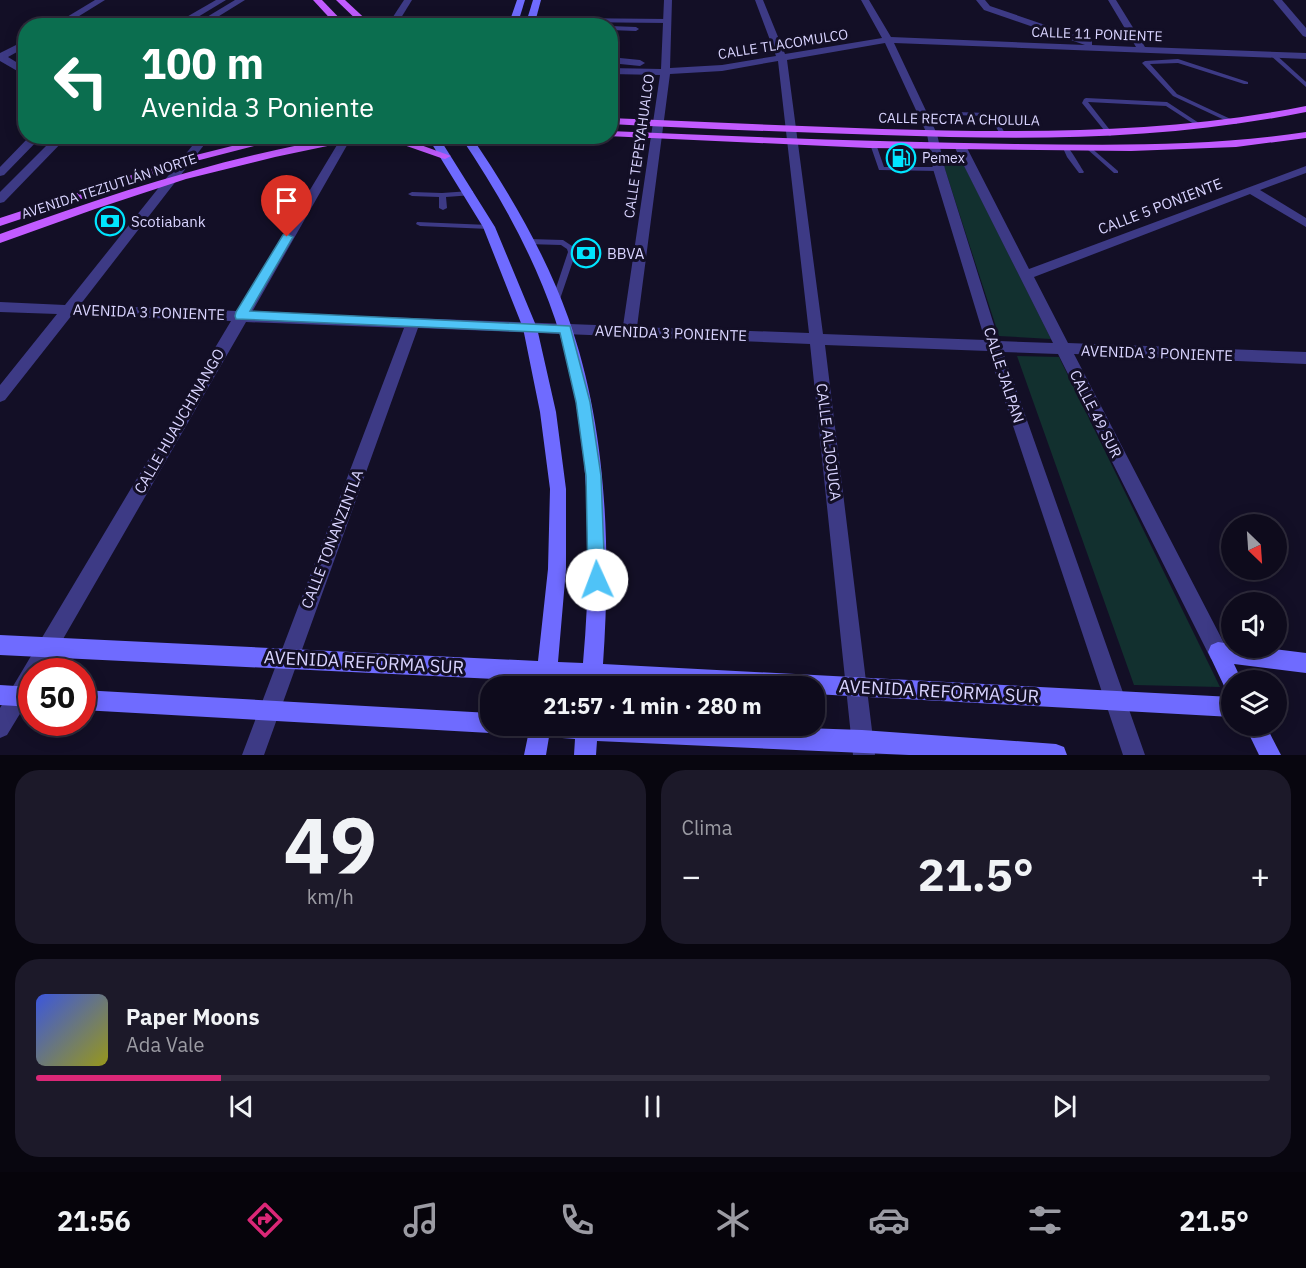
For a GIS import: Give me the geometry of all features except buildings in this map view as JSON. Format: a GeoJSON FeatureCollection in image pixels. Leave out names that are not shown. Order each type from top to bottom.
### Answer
{"type":"FeatureCollection","features":[{"type":"Feature","properties":{"kind":"main road"},"geometry":{"type":"LineString","coordinates":[[316,0],[336,18]]}},
{"type":"Feature","properties":{"kind":"main road"},"geometry":{"type":"LineString","coordinates":[[340,0],[360,18]]}},
{"type":"Feature","properties":{"kind":"main road"},"geometry":{"type":"LineString","coordinates":[[515,18],[521,0]]}},
{"type":"Feature","properties":{"kind":"main road"},"geometry":{"type":"LineString","coordinates":[[531,18],[537,0]]}},
{"type":"Feature","properties":{"kind":"main road","name":"CALLE RECTA A CHOLULA"},"geometry":{"type":"LineString","coordinates":[[793,135],[873,144],[1003,135],[1110,134],[1235,123],[1306,109]]}},
{"type":"Feature","properties":{"kind":"main road","name":"CALLE RECTA A CHOLULA"},"geometry":{"type":"LineString","coordinates":[[618,123],[656,130]]}},
{"type":"Feature","properties":{"kind":"main road","name":"CALLE RECTA A CHOLULA"},"geometry":{"type":"LineString","coordinates":[[618,133],[656,130],[932,140],[960,146],[1066,148],[1182,148],[1247,144],[1306,135]]}},
{"type":"Feature","properties":{"kind":"main road","name":"AVENIDA TEZIUTLÁN NORTE"},"geometry":{"type":"LineString","coordinates":[[0,222],[188,160],[255,144]]}},
{"type":"Feature","properties":{"kind":"main road","name":"AVENIDA TEZIUTLÁN NORTE"},"geometry":{"type":"LineString","coordinates":[[0,239],[174,178],[327,144]]}},
{"type":"Feature","properties":{"kind":"main road"},"geometry":{"type":"LineString","coordinates":[[408,144],[445,156]]}},
{"type":"Feature","properties":{"kind":"main road"},"geometry":{"type":"LineString","coordinates":[[437,144],[470,193],[489,227],[530,328],[548,412],[558,489],[557,569],[547,676]]}},
{"type":"Feature","properties":{"kind":"main road"},"geometry":{"type":"LineString","coordinates":[[471,144],[491,173],[529,243],[565,329],[583,402],[593,476],[597,580],[592,676]]}},
{"type":"Feature","properties":{"kind":"main road","name":"AVENIDA REFORMA SUR"},"geometry":{"type":"LineString","coordinates":[[0,645],[287,659],[508,676]]}},
{"type":"Feature","properties":{"kind":"main road"},"geometry":{"type":"LineString","coordinates":[[1218,652],[1306,663]]}},
{"type":"Feature","properties":{"kind":"main road","name":"CALLE 49 SUR"},"geometry":{"type":"LineString","coordinates":[[1218,652],[1227,670]]}},
{"type":"Feature","properties":{"kind":"main road","name":"AVENIDA REFORMA SUR"},"geometry":{"type":"LineString","coordinates":[[825,685],[1221,706]]}},
{"type":"Feature","properties":{"kind":"main road"},"geometry":{"type":"LineString","coordinates":[[96,701],[480,722]]}},
{"type":"Feature","properties":{"kind":"main road"},"geometry":{"type":"LineString","coordinates":[[536,755],[539,736]]}},
{"type":"Feature","properties":{"kind":"main road"},"geometry":{"type":"LineString","coordinates":[[585,755],[586,736]]}},
{"type":"Feature","properties":{"kind":"main road"},"geometry":{"type":"LineString","coordinates":[[697,736],[863,748],[1056,755]]}},
{"type":"Feature","properties":{"kind":"main road"},"geometry":{"type":"LineString","coordinates":[[1260,736],[1270,755]]}},
{"type":"Feature","properties":{"kind":"street"},"geometry":{"type":"LineString","coordinates":[[70,18],[101,0]]}},
{"type":"Feature","properties":{"kind":"street"},"geometry":{"type":"LineString","coordinates":[[189,18],[209,6],[241,0]]}},
{"type":"Feature","properties":{"kind":"street"},"geometry":{"type":"LineString","coordinates":[[396,18],[408,0]]}},
{"type":"Feature","properties":{"kind":"street","name":"CALLE TEPEYAHUALCO"},"geometry":{"type":"LineString","coordinates":[[629,332],[665,69],[668,0]]}},
{"type":"Feature","properties":{"kind":"street","name":"CALLE ALJOJUCA"},"geometry":{"type":"LineString","coordinates":[[759,0],[782,58],[793,135],[833,468],[863,748]]}},
{"type":"Feature","properties":{"kind":"street","name":"CALLE JALPAN"},"geometry":{"type":"LineString","coordinates":[[865,0],[888,40],[932,140],[939,170],[994,347],[1134,755]]}},
{"type":"Feature","properties":{"kind":"street"},"geometry":{"type":"LineString","coordinates":[[980,0],[987,8],[1106,48]]}},
{"type":"Feature","properties":{"kind":"street"},"geometry":{"type":"LineString","coordinates":[[1112,0],[1142,50]]}},
{"type":"Feature","properties":{"kind":"street"},"geometry":{"type":"LineString","coordinates":[[1277,0],[1306,34]]}},
{"type":"Feature","properties":{"kind":"street"},"geometry":{"type":"LineString","coordinates":[[206,18],[222,5]]}},
{"type":"Feature","properties":{"kind":"street","name":"CALLE TLACOMULCO"},"geometry":{"type":"LineString","coordinates":[[618,71],[722,68],[888,40]]}},
{"type":"Feature","properties":{"kind":"street","name":"CALLE 11 PONIENTE"},"geometry":{"type":"LineString","coordinates":[[888,40],[1306,56]]}},
{"type":"Feature","properties":{"kind":"street"},"geometry":{"type":"LineString","coordinates":[[0,57],[18,47]]}},
{"type":"Feature","properties":{"kind":"street"},"geometry":{"type":"LineString","coordinates":[[0,57],[18,68]]}},
{"type":"Feature","properties":{"kind":"street","name":"CALLE TLACOMULCO"},"geometry":{"type":"LineString","coordinates":[[618,61],[665,69]]}},
{"type":"Feature","properties":{"kind":"street"},"geometry":{"type":"LineString","coordinates":[[0,174],[29,144]]}},
{"type":"Feature","properties":{"kind":"street"},"geometry":{"type":"LineString","coordinates":[[0,199],[55,144]]}},
{"type":"Feature","properties":{"kind":"street"},"geometry":{"type":"LineString","coordinates":[[0,396],[200,144]]}},
{"type":"Feature","properties":{"kind":"street","name":"CALLE HUAUCHINANGO"},"geometry":{"type":"LineString","coordinates":[[41,658],[343,144]]}},
{"type":"Feature","properties":{"kind":"street","name":"CALLE 49 SUR"},"geometry":{"type":"LineString","coordinates":[[960,146],[1218,652]]}},
{"type":"Feature","properties":{"kind":"street","name":"CALLE 5 PONIENTE"},"geometry":{"type":"LineString","coordinates":[[1026,275],[1306,169]]}},
{"type":"Feature","properties":{"kind":"street"},"geometry":{"type":"LineString","coordinates":[[1251,190],[1306,224]]}},
{"type":"Feature","properties":{"kind":"street","name":"AVENIDA 3 PONIENTE"},"geometry":{"type":"LineString","coordinates":[[0,307],[1306,358]]}},
{"type":"Feature","properties":{"kind":"street","name":"CALLE TONANZINTLA"},"geometry":{"type":"LineString","coordinates":[[253,755],[413,323]]}},
{"type":"Feature","properties":{"kind":"street","name":"CALLE HUAUCHINANGO"},"geometry":{"type":"LineString","coordinates":[[0,728],[17,696]]}},
{"type":"Feature","properties":{"kind":"lane"},"geometry":{"type":"LineString","coordinates":[[618,22],[667,21]]}},
{"type":"Feature","properties":{"kind":"lane"},"geometry":{"type":"LineString","coordinates":[[618,28],[636,29]]}},
{"type":"Feature","properties":{"kind":"lane"},"geometry":{"type":"LineString","coordinates":[[1272,54],[1306,85]]}},
{"type":"Feature","properties":{"kind":"lane"},"geometry":{"type":"LineString","coordinates":[[1235,123],[1175,95],[1145,63],[1178,61],[1246,83]]}},
{"type":"Feature","properties":{"kind":"lane"},"geometry":{"type":"LineString","coordinates":[[1294,74],[1306,74]]}},
{"type":"Feature","properties":{"kind":"lane"},"geometry":{"type":"LineString","coordinates":[[1110,134],[1085,103],[1086,100],[1167,104],[1202,127]]}},
{"type":"Feature","properties":{"kind":"lane"},"geometry":{"type":"LineString","coordinates":[[922,113],[990,115],[1003,135]]}},
{"type":"Feature","properties":{"kind":"lane"},"geometry":{"type":"LineString","coordinates":[[873,144],[881,169],[939,170]]}},
{"type":"Feature","properties":{"kind":"lane"},"geometry":{"type":"LineString","coordinates":[[1066,148],[1081,172]]}},
{"type":"Feature","properties":{"kind":"lane"},"geometry":{"type":"LineString","coordinates":[[1089,148],[1116,172]]}},
{"type":"Feature","properties":{"kind":"lane"},"geometry":{"type":"LineString","coordinates":[[411,194],[470,193]]}},
{"type":"Feature","properties":{"kind":"lane"},"geometry":{"type":"LineString","coordinates":[[442,195],[443,208]]}},
{"type":"Feature","properties":{"kind":"lane"},"geometry":{"type":"LineString","coordinates":[[420,224],[489,227]]}},
{"type":"Feature","properties":{"kind":"lane"},"geometry":{"type":"LineString","coordinates":[[529,243],[563,243],[571,248],[572,252],[555,303]]}},
{"type":"Feature","properties":{"kind":"green space"},"geometry":{"type":"Polygon","coordinates":[[[940,154],[959,155],[1051,339],[999,336],[940,154]]]}},
{"type":"Feature","properties":{"kind":"green space"},"geometry":{"type":"Polygon","coordinates":[[[1017,356],[1059,357],[1220,687],[1134,685],[1017,356]]]}},
{"type":"Feature","properties":{"kind":"place","name":"Pemex"},"geometry":{"type":"Point","coordinates":[901,158]}},
{"type":"Feature","properties":{"kind":"place","name":"Scotiabank"},"geometry":{"type":"Point","coordinates":[110,221]}},
{"type":"Feature","properties":{"kind":"place","name":"BBVA"},"geometry":{"type":"Point","coordinates":[586,253]}},
{"type":"Feature","properties":{"kind":"route"},"geometry":{"type":"LineString","coordinates":[[287,237],[241,316],[565,329],[583,402],[593,476],[597,580]]}}]}
